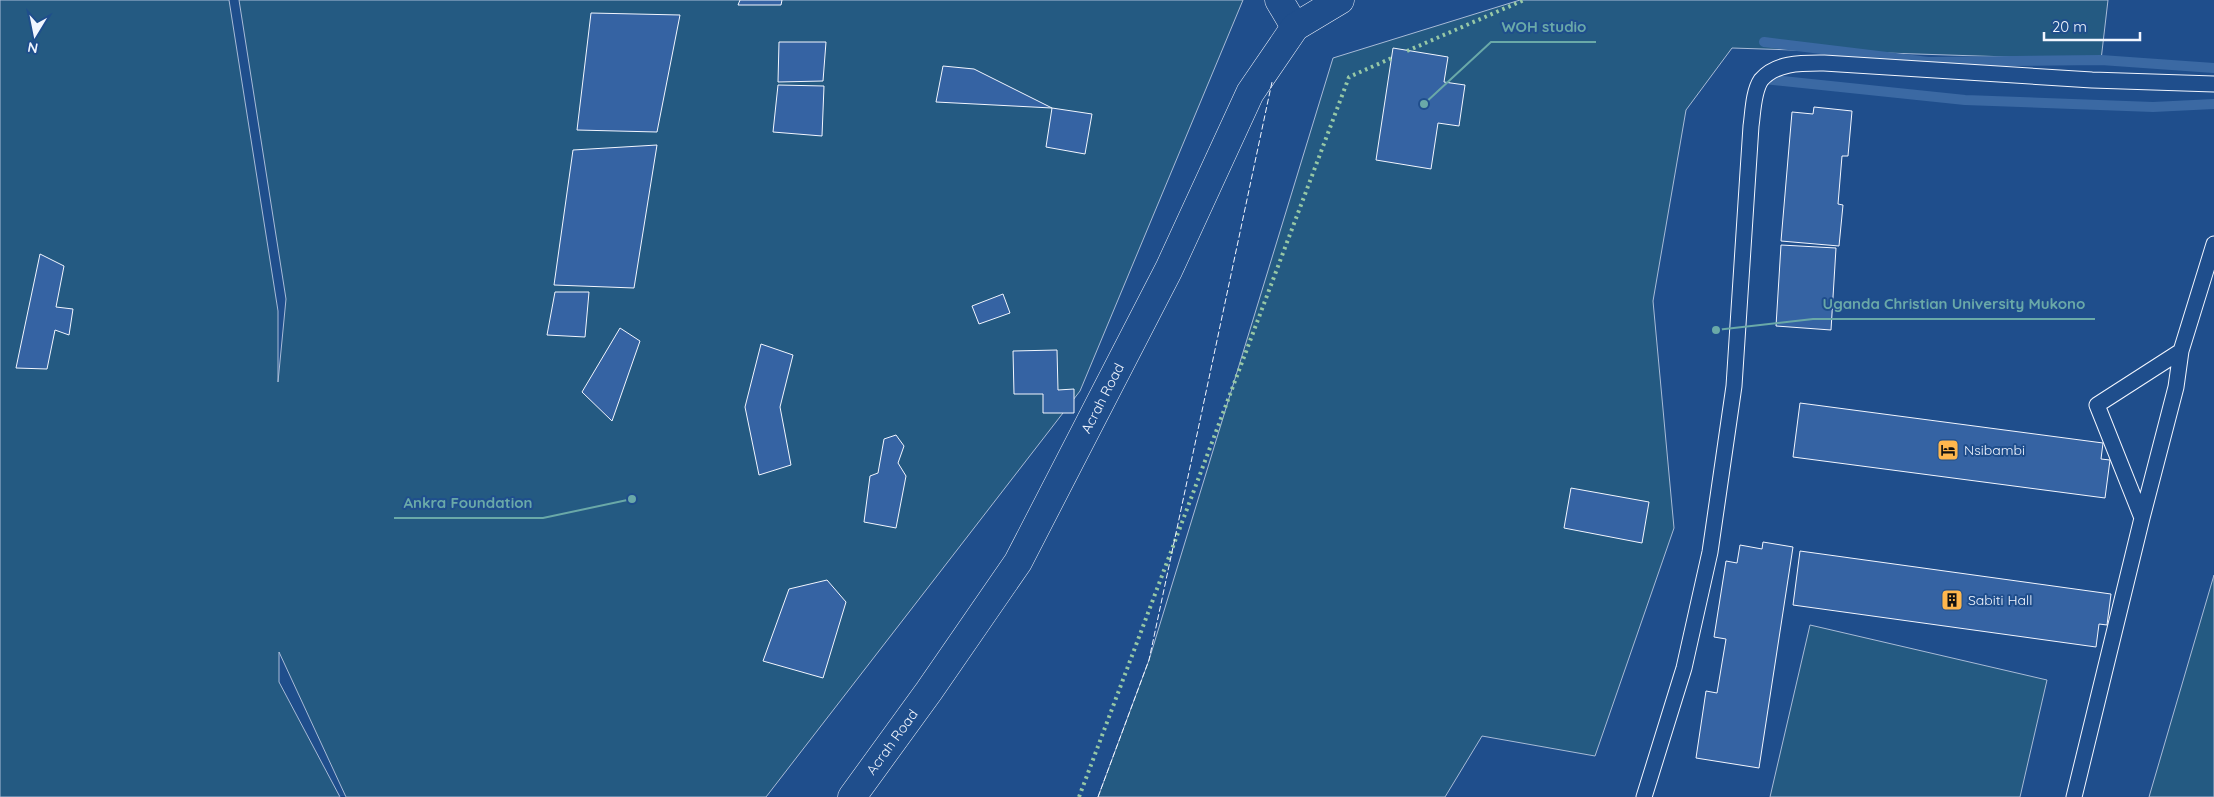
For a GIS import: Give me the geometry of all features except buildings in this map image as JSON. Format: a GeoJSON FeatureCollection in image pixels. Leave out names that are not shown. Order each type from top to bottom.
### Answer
{"type":"FeatureCollection","features":[{"type":"Feature","properties":{"kind":"street"},"geometry":{"type":"LineString","coordinates":[[1278,0],[1294,27]]}},
{"type":"Feature","properties":{"kind":"street","name":"Acrah Road"},"geometry":{"type":"LineString","coordinates":[[852,797],[929,691],[1018,562],[1169,269],[1250,93],[1294,27],[1340,0]]}},
{"type":"Feature","properties":{"kind":"lane"},"geometry":{"type":"LineString","coordinates":[[1644,797],[1684,668],[1710,552],[1734,386],[1751,126],[1755,99],[1761,80],[1776,69],[1796,63],[1824,63],[2092,80],[2214,84]]}},
{"type":"Feature","properties":{"kind":"lane"},"geometry":{"type":"LineString","coordinates":[[2074,797],[2176,387],[2180,351],[2214,244]]}},
{"type":"Feature","properties":{"kind":"lane"},"geometry":{"type":"LineString","coordinates":[[2142,518],[2097,405],[2180,351]]}},
{"type":"Feature","properties":{"kind":"shaded area"},"geometry":{"type":"Polygon","coordinates":[[[0,0],[229,0],[278,311],[278,382],[286,299],[239,0],[1243,0],[1080,391],[766,797],[346,797],[279,652],[279,682],[340,797],[0,797],[0,0]]]}},
{"type":"Feature","properties":{"kind":"shaded area"},"geometry":{"type":"Polygon","coordinates":[[[1520,0],[2108,0],[2101,60],[1732,48],[1686,110],[1653,301],[1674,528],[1595,756],[1482,736],[1445,797],[1098,797],[1149,660],[1333,58],[1520,0]]]}},
{"type":"Feature","properties":{"kind":"shaded area"},"geometry":{"type":"Polygon","coordinates":[[[2214,575],[2214,797],[2149,797],[2214,575]]]}},
{"type":"Feature","properties":{"kind":"shaded area"},"geometry":{"type":"Polygon","coordinates":[[[1810,625],[2047,680],[2020,797],[1770,797],[1810,625]]]}},
{"type":"Feature","properties":{"kind":"waterway"},"geometry":{"type":"LineString","coordinates":[[1764,42],[1928,62],[2101,60],[2214,68]]}},
{"type":"Feature","properties":{"kind":"waterway"},"geometry":{"type":"LineString","coordinates":[[1764,79],[1965,100],[2153,107],[2214,104]]}},
{"type":"Feature","properties":{"kind":"hedge"},"geometry":{"type":"LineString","coordinates":[[1407,51],[1524,0]]}},
{"type":"Feature","properties":{"kind":"hedge"},"geometry":{"type":"LineString","coordinates":[[1079,797],[1349,77],[1394,57]]}},
{"type":"Feature","properties":{"kind":"fence"},"geometry":{"type":"LineString","coordinates":[[1098,797],[1149,660],[1272,82]]}},
{"type":"Feature","properties":{"kind":"place","name":"WOH studio"},"geometry":{"type":"Point","coordinates":[1424,104]}},
{"type":"Feature","properties":{"kind":"place","name":"Uganda Christian University Mukono"},"geometry":{"type":"Point","coordinates":[1716,330]}},
{"type":"Feature","properties":{"kind":"place","name":"Nsibambi"},"geometry":{"type":"Point","coordinates":[1948,450]}},
{"type":"Feature","properties":{"kind":"place","name":"Ankra Foundation"},"geometry":{"type":"Point","coordinates":[632,499]}},
{"type":"Feature","properties":{"kind":"place","name":"Sabiti Hall"},"geometry":{"type":"Point","coordinates":[1952,600]}}]}
